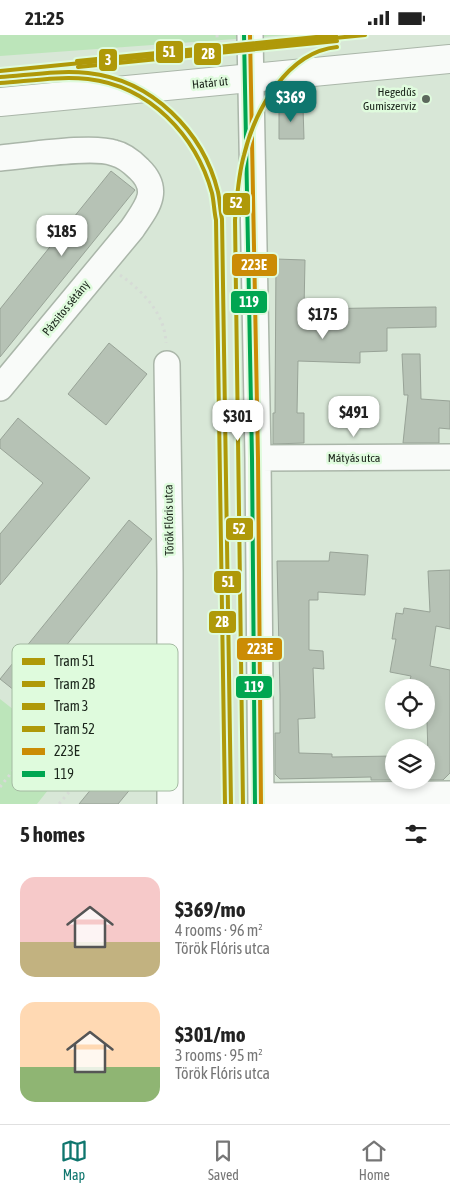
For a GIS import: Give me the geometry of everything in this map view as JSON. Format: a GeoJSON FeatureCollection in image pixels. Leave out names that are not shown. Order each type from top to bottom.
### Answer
{"type":"FeatureCollection","features":[{"type":"Feature","properties":{"kind":"main road","name":"Határ út"},"geometry":{"type":"LineString","coordinates":[[0,102],[450,59]]}},
{"type":"Feature","properties":{"kind":"street"},"geometry":{"type":"LineString","coordinates":[[250,35],[258,458],[261,800],[450,794]]}},
{"type":"Feature","properties":{"kind":"street","name":"Pázsitos sétány"},"geometry":{"type":"LineString","coordinates":[[0,158],[102,151],[120,155],[138,168],[150,185],[152,194],[149,203],[132,229],[0,388]]}},
{"type":"Feature","properties":{"kind":"street","name":"Török Flóris utca"},"geometry":{"type":"LineString","coordinates":[[166,364],[170,644]]}},
{"type":"Feature","properties":{"kind":"street","name":"Mátyás utca"},"geometry":{"type":"LineString","coordinates":[[258,458],[450,457]]}},
{"type":"Feature","properties":{"kind":"street","name":"Török Flóris utca"},"geometry":{"type":"LineString","coordinates":[[170,791],[170,804]]}},
{"type":"Feature","properties":{"kind":"path"},"geometry":{"type":"LineString","coordinates":[[102,264],[134,285],[153,305],[166,332],[166,364]]}},
{"type":"Feature","properties":{"kind":"path"},"geometry":{"type":"LineString","coordinates":[[0,787],[12,772]]}},
{"type":"Feature","properties":{"kind":"path"},"geometry":{"type":"LineString","coordinates":[[59,804],[70,791]]}},
{"type":"Feature","properties":{"kind":"green space"},"geometry":{"type":"Polygon","coordinates":[[[0,35],[289,35],[0,56],[0,35]]]}},
{"type":"Feature","properties":{"kind":"green space"},"geometry":{"type":"Polygon","coordinates":[[[0,699],[12,708],[12,791],[47,791],[37,804],[0,804],[0,699]]]}},
{"type":"Feature","properties":{"kind":"building"},"geometry":{"type":"Polygon","coordinates":[[[279,107],[303,107],[304,139],[279,139],[279,107]]]}},
{"type":"Feature","properties":{"kind":"building"},"geometry":{"type":"Polygon","coordinates":[[[111,171],[135,190],[0,357],[0,309],[111,171]]]}},
{"type":"Feature","properties":{"kind":"building"},"geometry":{"type":"Polygon","coordinates":[[[276,259],[305,260],[304,309],[436,307],[436,327],[387,328],[387,351],[360,352],[360,363],[298,361],[297,413],[304,413],[304,443],[273,444],[276,259]]]}},
{"type":"Feature","properties":{"kind":"building"},"geometry":{"type":"Polygon","coordinates":[[[109,343],[147,374],[106,425],[68,394],[109,343]]]}},
{"type":"Feature","properties":{"kind":"building"},"geometry":{"type":"Polygon","coordinates":[[[402,354],[420,354],[421,399],[450,401],[450,429],[439,428],[439,443],[403,443],[408,395],[404,395],[402,354]]]}},
{"type":"Feature","properties":{"kind":"building"},"geometry":{"type":"Polygon","coordinates":[[[18,418],[90,478],[0,585],[0,534],[43,483],[0,448],[0,440],[18,418]]]}},
{"type":"Feature","properties":{"kind":"building"},"geometry":{"type":"Polygon","coordinates":[[[129,520],[152,539],[67,644],[28,644],[129,520]]]}},
{"type":"Feature","properties":{"kind":"building"},"geometry":{"type":"Polygon","coordinates":[[[330,552],[368,555],[365,595],[318,592],[318,600],[309,600],[309,650],[323,651],[324,669],[313,668],[315,718],[298,719],[299,753],[332,754],[332,757],[385,756],[385,780],[371,780],[371,777],[280,779],[275,774],[275,733],[280,733],[277,561],[329,561],[330,552]]]}},
{"type":"Feature","properties":{"kind":"building"},"geometry":{"type":"Polygon","coordinates":[[[450,570],[450,629],[436,626],[430,666],[450,670],[450,773],[443,780],[435,780],[435,739],[428,739],[427,729],[435,729],[435,679],[410,679],[411,676],[390,672],[396,639],[392,639],[396,613],[403,614],[404,608],[430,612],[428,571],[450,570]]]}},
{"type":"Feature","properties":{"kind":"building"},"geometry":{"type":"Polygon","coordinates":[[[12,664],[12,688],[0,679],[12,664]]]}},
{"type":"Feature","properties":{"kind":"building"},"geometry":{"type":"Polygon","coordinates":[[[90,791],[129,791],[118,804],[79,804],[90,791]]]}},
{"type":"Feature","properties":{"kind":"tram line","name":"51"},"geometry":{"type":"LineString","coordinates":[[77,61],[336,35]]}},
{"type":"Feature","properties":{"kind":"tram line","name":"3"},"geometry":{"type":"LineString","coordinates":[[0,71],[365,35]]}},
{"type":"Feature","properties":{"kind":"tram line","name":"2B"},"geometry":{"type":"LineString","coordinates":[[78,67],[337,41]]}},
{"type":"Feature","properties":{"kind":"tram line","name":"52"},"geometry":{"type":"LineString","coordinates":[[243,804],[235,220],[238,187],[249,138],[265,102],[276,86],[303,60],[319,51],[337,47]]}},
{"type":"Feature","properties":{"kind":"tram line","name":"51"},"geometry":{"type":"LineString","coordinates":[[0,77],[77,72],[111,78],[133,86],[171,112],[187,129],[211,170],[218,192],[222,219],[231,804]]}},
{"type":"Feature","properties":{"kind":"tram line","name":"2B"},"geometry":{"type":"LineString","coordinates":[[0,83],[77,78],[110,84],[131,92],[150,103],[182,133],[205,172],[212,193],[216,220],[225,804]]}},
{"type":"Feature","properties":{"kind":"transit line","name":"119"},"geometry":{"type":"LineString","coordinates":[[244,35],[252,458],[255,804]]}},
{"type":"Feature","properties":{"kind":"transit line","name":"223E"},"geometry":{"type":"LineString","coordinates":[[250,35],[258,458],[261,804]]}},
{"type":"Feature","properties":{"kind":"place","name":"Hegedűs Gumiszerviz"},"geometry":{"type":"Point","coordinates":[426,99]}}]}
